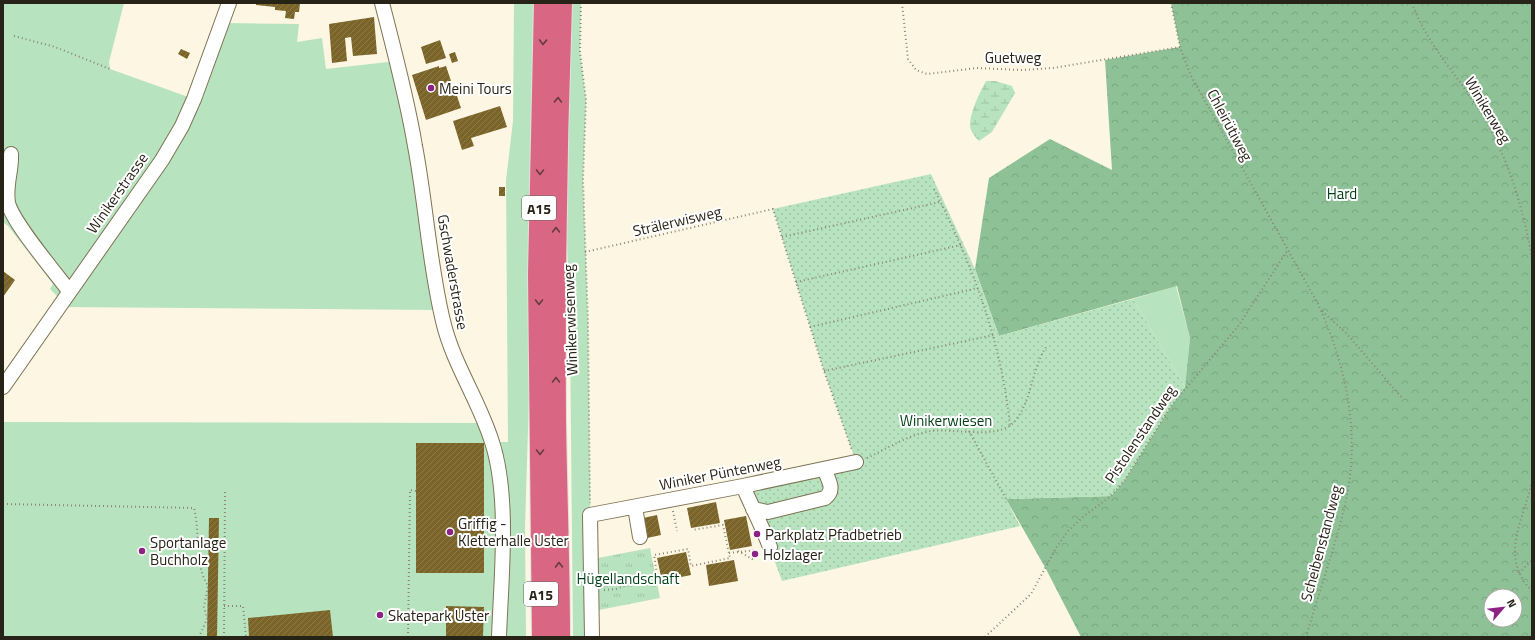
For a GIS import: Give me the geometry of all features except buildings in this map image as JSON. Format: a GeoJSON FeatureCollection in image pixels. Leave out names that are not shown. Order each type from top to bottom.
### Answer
{"type":"FeatureCollection","features":[{"type":"Feature","properties":{"kind":"highway","name":"A15"},"geometry":{"type":"LineString","coordinates":[[542,637],[538,266],[544,3]]}},
{"type":"Feature","properties":{"kind":"highway","name":"A15"},"geometry":{"type":"LineString","coordinates":[[561,633],[556,419],[556,269],[557,132],[562,3]]}},
{"type":"Feature","properties":{"kind":"highway"},"geometry":{"type":"LineString","coordinates":[[530,637],[531,567],[540,550]]}},
{"type":"Feature","properties":{"kind":"street","name":"Winikerstrasse"},"geometry":{"type":"LineString","coordinates":[[3,387],[162,160],[182,126],[229,3]]}},
{"type":"Feature","properties":{"kind":"street","name":"Gschwaderstrasse"},"geometry":{"type":"LineString","coordinates":[[382,3],[415,146],[442,320],[454,355],[485,423],[498,464],[502,516],[499,637]]}},
{"type":"Feature","properties":{"kind":"street"},"geometry":{"type":"LineString","coordinates":[[11,154],[12,163],[8,173],[9,204],[17,221],[69,291]]}},
{"type":"Feature","properties":{"kind":"street","name":"Winiker Püntenweg"},"geometry":{"type":"LineString","coordinates":[[590,515],[743,486],[856,462]]}},
{"type":"Feature","properties":{"kind":"street"},"geometry":{"type":"LineString","coordinates":[[753,509],[768,512],[825,498],[829,495],[831,488],[824,469]]}},
{"type":"Feature","properties":{"kind":"street"},"geometry":{"type":"LineString","coordinates":[[743,486],[753,509],[760,519],[770,547]]}},
{"type":"Feature","properties":{"kind":"street"},"geometry":{"type":"LineString","coordinates":[[635,507],[640,537]]}},
{"type":"Feature","properties":{"kind":"street"},"geometry":{"type":"LineString","coordinates":[[590,515],[592,637]]}},
{"type":"Feature","properties":{"kind":"path","name":"Winikerwisenweg"},"geometry":{"type":"LineString","coordinates":[[581,3],[580,52],[586,100],[583,180],[588,322],[590,515]]}},
{"type":"Feature","properties":{"kind":"path","name":"Guetweg"},"geometry":{"type":"LineString","coordinates":[[902,3],[905,49],[908,59],[916,70],[927,74],[977,68],[1021,70],[1053,68],[1180,47]]}},
{"type":"Feature","properties":{"kind":"path","name":"Chleirütiweg"},"geometry":{"type":"LineString","coordinates":[[1172,3],[1180,47],[1192,76],[1287,251]]}},
{"type":"Feature","properties":{"kind":"path","name":"Winikerweg"},"geometry":{"type":"LineString","coordinates":[[1411,3],[1429,38],[1480,111],[1496,141],[1526,228],[1532,260]]}},
{"type":"Feature","properties":{"kind":"path"},"geometry":{"type":"LineString","coordinates":[[14,36],[55,46],[110,69]]}},
{"type":"Feature","properties":{"kind":"path"},"geometry":{"type":"LineString","coordinates":[[934,189],[961,244],[994,335],[1005,391],[1010,427]]}},
{"type":"Feature","properties":{"kind":"path"},"geometry":{"type":"LineString","coordinates":[[940,202],[782,237],[824,371],[856,462],[922,434],[942,430],[1000,431],[1010,427],[1020,413],[1039,360],[1046,347]]}},
{"type":"Feature","properties":{"kind":"path","name":"Strälerwisweg"},"geometry":{"type":"LineString","coordinates":[[585,252],[773,209],[782,237]]}},
{"type":"Feature","properties":{"kind":"path"},"geometry":{"type":"LineString","coordinates":[[796,282],[961,244]]}},
{"type":"Feature","properties":{"kind":"path","name":"Scheibenstandweg"},"geometry":{"type":"LineString","coordinates":[[1287,251],[1321,311],[1332,334],[1346,386],[1351,423],[1351,453],[1345,506],[1306,637]]}},
{"type":"Feature","properties":{"kind":"path","name":"Pistolenstandweg"},"geometry":{"type":"LineString","coordinates":[[986,637],[1031,594],[1056,548],[1068,531],[1084,516],[1111,496],[1124,481],[1171,406],[1239,325],[1287,251]]}},
{"type":"Feature","properties":{"kind":"path"},"geometry":{"type":"LineString","coordinates":[[810,327],[978,288]]}},
{"type":"Feature","properties":{"kind":"path"},"geometry":{"type":"LineString","coordinates":[[1321,311],[1346,333],[1403,399]]}},
{"type":"Feature","properties":{"kind":"path"},"geometry":{"type":"LineString","coordinates":[[824,371],[994,335]]}},
{"type":"Feature","properties":{"kind":"path"},"geometry":{"type":"LineString","coordinates":[[970,430],[1006,499]]}},
{"type":"Feature","properties":{"kind":"path"},"geometry":{"type":"LineString","coordinates":[[1532,481],[1514,545],[1514,559],[1519,574],[1532,591]]}},
{"type":"Feature","properties":{"kind":"path"},"geometry":{"type":"LineString","coordinates":[[408,637],[410,490],[416,491]]}},
{"type":"Feature","properties":{"kind":"path"},"geometry":{"type":"LineString","coordinates":[[224,637],[225,492]]}},
{"type":"Feature","properties":{"kind":"path"},"geometry":{"type":"LineString","coordinates":[[671,500],[677,531]]}},
{"type":"Feature","properties":{"kind":"path"},"geometry":{"type":"LineString","coordinates":[[3,504],[194,508],[197,530],[196,555],[202,576],[208,586],[204,607],[207,619],[199,637]]}},
{"type":"Feature","properties":{"kind":"path"},"geometry":{"type":"LineString","coordinates":[[591,590],[616,589],[657,574],[654,554],[688,549],[692,566],[730,558],[723,525],[692,530]]}},
{"type":"Feature","properties":{"kind":"path"},"geometry":{"type":"LineString","coordinates":[[729,553],[770,547]]}},
{"type":"Feature","properties":{"kind":"path"},"geometry":{"type":"LineString","coordinates":[[738,551],[754,560]]}},
{"type":"Feature","properties":{"kind":"path"},"geometry":{"type":"LineString","coordinates":[[1519,574],[1532,560]]}},
{"type":"Feature","properties":{"kind":"path"},"geometry":{"type":"LineString","coordinates":[[224,606],[243,606],[246,637]]}},
{"type":"Feature","properties":{"kind":"green space"},"geometry":{"type":"Polygon","coordinates":[[[3,3],[124,3],[109,62],[110,69],[194,99],[227,23],[299,24],[297,42],[322,38],[326,69],[397,61],[441,310],[58,307],[62,301],[50,289],[53,284],[8,226],[3,222],[3,3]]]}},
{"type":"Feature","properties":{"kind":"green space"},"geometry":{"type":"Polygon","coordinates":[[[514,3],[535,3],[529,231],[529,397],[525,528],[526,637],[505,637],[498,442],[508,442],[506,180],[513,121],[514,3]]]}},
{"type":"Feature","properties":{"kind":"green space"},"geometry":{"type":"Polygon","coordinates":[[[571,3],[581,3],[580,52],[586,100],[583,180],[588,322],[592,637],[573,637],[570,335],[565,179],[571,3]]]}},
{"type":"Feature","properties":{"kind":"green space","name":"Hard"},"geometry":{"type":"Polygon","coordinates":[[[1171,3],[1532,3],[1532,637],[1081,637],[1046,569],[1006,499],[1111,496],[1124,481],[1171,406],[1185,387],[1190,338],[1177,286],[999,336],[975,269],[989,178],[1050,139],[1112,170],[1105,60],[1180,47],[1171,3]]]}},
{"type":"Feature","properties":{"kind":"green space"},"geometry":{"type":"Polygon","coordinates":[[[986,81],[995,81],[1012,86],[1015,93],[992,132],[979,141],[974,136],[971,129],[970,120],[976,102],[986,81]]]}},
{"type":"Feature","properties":{"kind":"green space","name":"Winikerwiesen"},"geometry":{"type":"Polygon","coordinates":[[[931,174],[975,269],[999,336],[1133,299],[1185,387],[1171,406],[1124,481],[1111,496],[1006,499],[1020,526],[782,581],[759,519],[743,486],[856,462],[824,371],[773,209],[931,174]]]}},
{"type":"Feature","properties":{"kind":"green space"},"geometry":{"type":"Polygon","coordinates":[[[1176,286],[1190,338],[1185,387],[1133,299],[1176,286]]]}},
{"type":"Feature","properties":{"kind":"green space"},"geometry":{"type":"Polygon","coordinates":[[[3,422],[485,423],[493,464],[496,512],[493,637],[3,637],[3,422]]]}},
{"type":"Feature","properties":{"kind":"green space","name":"Hügellandschaft"},"geometry":{"type":"Polygon","coordinates":[[[650,548],[660,598],[599,610],[598,558],[650,548]]]}},
{"type":"Feature","properties":{"kind":"place","name":"Meini Tours"},"geometry":{"type":"Point","coordinates":[431,88]}},
{"type":"Feature","properties":{"kind":"place","name":"Griffig - Kletterhalle Uster"},"geometry":{"type":"Point","coordinates":[450,532]}},
{"type":"Feature","properties":{"kind":"place","name":"Parkplatz Pfadbetrieb"},"geometry":{"type":"Point","coordinates":[757,534]}},
{"type":"Feature","properties":{"kind":"place","name":"Sportanlage Buchholz"},"geometry":{"type":"Point","coordinates":[142,551]}},
{"type":"Feature","properties":{"kind":"place","name":"Holzlager"},"geometry":{"type":"Point","coordinates":[755,554]}},
{"type":"Feature","properties":{"kind":"place","name":"Skatepark Uster"},"geometry":{"type":"Point","coordinates":[380,615]}}]}
